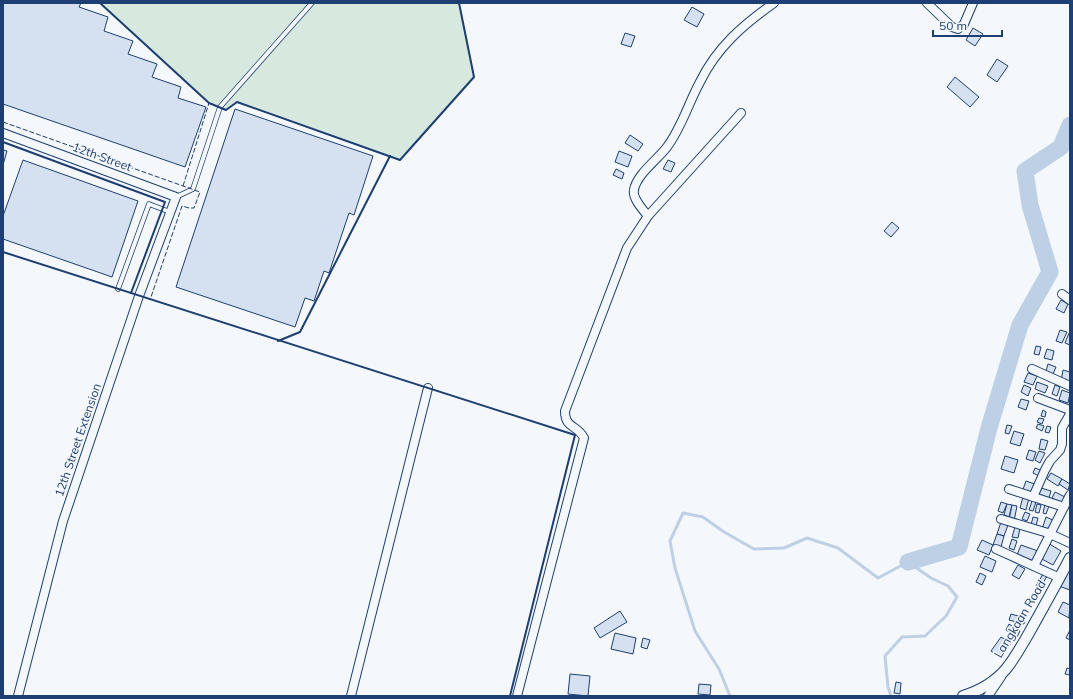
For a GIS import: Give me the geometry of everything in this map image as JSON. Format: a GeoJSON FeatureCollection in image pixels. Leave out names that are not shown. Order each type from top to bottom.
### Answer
{"type":"FeatureCollection","features":[{"type":"Feature","properties":{"kind":"street"},"geometry":{"type":"LineString","coordinates":[[648,216],[635,197],[633,191],[636,184],[667,147],[677,132],[700,82],[713,59],[734,34],[774,3]]}},
{"type":"Feature","properties":{"kind":"street"},"geometry":{"type":"LineString","coordinates":[[927,3],[952,27],[958,29],[964,24],[973,3]]}},
{"type":"Feature","properties":{"kind":"street"},"geometry":{"type":"LineString","coordinates":[[517,696],[584,438],[578,430],[569,425],[565,418],[565,411],[627,248],[648,216],[741,113]]}},
{"type":"Feature","properties":{"kind":"street","name":"12th Street"},"geometry":{"type":"LineString","coordinates":[[3,133],[176,197]]}},
{"type":"Feature","properties":{"kind":"street","name":"12th Street Extension"},"geometry":{"type":"LineString","coordinates":[[18,696],[63,521],[139,296],[176,197]]}},
{"type":"Feature","properties":{"kind":"street"},"geometry":{"type":"LineString","coordinates":[[1062,294],[1070,300]]}},
{"type":"Feature","properties":{"kind":"street"},"geometry":{"type":"LineString","coordinates":[[1032,369],[1070,386]]}},
{"type":"Feature","properties":{"kind":"street"},"geometry":{"type":"LineString","coordinates":[[351,696],[428,388]]}},
{"type":"Feature","properties":{"kind":"street"},"geometry":{"type":"LineString","coordinates":[[1038,398],[1070,410]]}},
{"type":"Feature","properties":{"kind":"street"},"geometry":{"type":"LineString","coordinates":[[1033,497],[1045,470],[1062,444],[1062,428],[1070,414]]}},
{"type":"Feature","properties":{"kind":"street"},"geometry":{"type":"LineString","coordinates":[[1009,489],[1064,507]]}},
{"type":"Feature","properties":{"kind":"street"},"geometry":{"type":"LineString","coordinates":[[1034,566],[1070,495]]}},
{"type":"Feature","properties":{"kind":"street"},"geometry":{"type":"LineString","coordinates":[[1001,519],[1051,534],[1070,543]]}},
{"type":"Feature","properties":{"kind":"street"},"geometry":{"type":"LineString","coordinates":[[996,549],[1060,578]]}},
{"type":"Feature","properties":{"kind":"street","name":"Langkaan Road"},"geometry":{"type":"LineString","coordinates":[[963,696],[983,687],[994,680],[1006,669],[1069,564]]}},
{"type":"Feature","properties":{"kind":"street"},"geometry":{"type":"LineString","coordinates":[[988,696],[1006,669]]}},
{"type":"Feature","properties":{"kind":"lane"},"geometry":{"type":"LineString","coordinates":[[176,197],[192,189],[220,107],[312,3]]}},
{"type":"Feature","properties":{"kind":"lane"},"geometry":{"type":"LineString","coordinates":[[118,289],[149,204],[171,212]]}},
{"type":"Feature","properties":{"kind":"shaded area"},"geometry":{"type":"Polygon","coordinates":[[[100,3],[459,3],[474,77],[400,160],[237,102],[226,110],[209,103],[100,3]]]}},
{"type":"Feature","properties":{"kind":"building"},"geometry":{"type":"Polygon","coordinates":[[[3,3],[81,3],[79,7],[108,17],[104,31],[133,41],[128,54],[157,64],[152,77],[181,87],[178,98],[206,107],[185,167],[3,104],[3,3]]]}},
{"type":"Feature","properties":{"kind":"building"},"geometry":{"type":"Polygon","coordinates":[[[692,7],[704,14],[697,27],[684,20],[692,7]]]}},
{"type":"Feature","properties":{"kind":"building"},"geometry":{"type":"Polygon","coordinates":[[[973,28],[983,34],[975,46],[966,40],[973,28]]]}},
{"type":"Feature","properties":{"kind":"building"},"geometry":{"type":"Polygon","coordinates":[[[625,33],[635,36],[631,47],[621,44],[625,33]]]}},
{"type":"Feature","properties":{"kind":"building"},"geometry":{"type":"Polygon","coordinates":[[[997,59],[1008,66],[997,82],[987,75],[997,59]]]}},
{"type":"Feature","properties":{"kind":"building"},"geometry":{"type":"Polygon","coordinates":[[[955,77],[979,97],[970,107],[947,87],[955,77]]]}},
{"type":"Feature","properties":{"kind":"building"},"geometry":{"type":"Polygon","coordinates":[[[235,109],[373,156],[354,215],[349,213],[329,273],[324,271],[314,301],[305,298],[295,327],[176,287],[235,109]]]}},
{"type":"Feature","properties":{"kind":"building"},"geometry":{"type":"Polygon","coordinates":[[[630,135],[643,144],[638,151],[625,143],[630,135]]]}},
{"type":"Feature","properties":{"kind":"building"},"geometry":{"type":"Polygon","coordinates":[[[3,150],[7,151],[3,165],[3,150]]]}},
{"type":"Feature","properties":{"kind":"building"},"geometry":{"type":"Polygon","coordinates":[[[619,151],[632,156],[628,167],[615,162],[619,151]]]}},
{"type":"Feature","properties":{"kind":"building"},"geometry":{"type":"Polygon","coordinates":[[[23,160],[138,201],[112,277],[3,239],[3,216],[23,160]]]}},
{"type":"Feature","properties":{"kind":"building"},"geometry":{"type":"Polygon","coordinates":[[[668,160],[675,163],[671,172],[663,169],[668,160]]]}},
{"type":"Feature","properties":{"kind":"building"},"geometry":{"type":"Polygon","coordinates":[[[616,169],[624,173],[622,179],[613,175],[616,169]]]}},
{"type":"Feature","properties":{"kind":"building"},"geometry":{"type":"Polygon","coordinates":[[[892,222],[899,228],[891,237],[884,231],[892,222]]]}},
{"type":"Feature","properties":{"kind":"building"},"geometry":{"type":"Polygon","coordinates":[[[1061,300],[1068,304],[1064,313],[1056,309],[1061,300]]]}},
{"type":"Feature","properties":{"kind":"building"},"geometry":{"type":"Polygon","coordinates":[[[1060,330],[1067,332],[1062,343],[1056,341],[1060,330]]]}},
{"type":"Feature","properties":{"kind":"building"},"geometry":{"type":"Polygon","coordinates":[[[1069,333],[1070,334],[1070,345],[1065,343],[1069,333]]]}},
{"type":"Feature","properties":{"kind":"building"},"geometry":{"type":"Polygon","coordinates":[[[1036,346],[1041,347],[1039,355],[1034,354],[1036,346]]]}},
{"type":"Feature","properties":{"kind":"building"},"geometry":{"type":"Polygon","coordinates":[[[1047,349],[1054,351],[1052,360],[1044,358],[1047,349]]]}},
{"type":"Feature","properties":{"kind":"building"},"geometry":{"type":"Polygon","coordinates":[[[1048,364],[1056,367],[1053,374],[1046,371],[1048,364]]]}},
{"type":"Feature","properties":{"kind":"building"},"geometry":{"type":"Polygon","coordinates":[[[1063,370],[1070,372],[1070,383],[1061,381],[1063,370]]]}},
{"type":"Feature","properties":{"kind":"building"},"geometry":{"type":"Polygon","coordinates":[[[1028,373],[1037,376],[1033,385],[1024,382],[1028,373]]]}},
{"type":"Feature","properties":{"kind":"building"},"geometry":{"type":"Polygon","coordinates":[[[1037,382],[1048,386],[1045,393],[1035,389],[1037,382]]]}},
{"type":"Feature","properties":{"kind":"building"},"geometry":{"type":"Polygon","coordinates":[[[1024,385],[1031,388],[1028,396],[1021,392],[1024,385]]]}},
{"type":"Feature","properties":{"kind":"building"},"geometry":{"type":"Polygon","coordinates":[[[1055,385],[1060,387],[1057,396],[1052,394],[1055,385]]]}},
{"type":"Feature","properties":{"kind":"building"},"geometry":{"type":"Polygon","coordinates":[[[1062,390],[1070,393],[1068,403],[1059,400],[1062,390]]]}},
{"type":"Feature","properties":{"kind":"building"},"geometry":{"type":"Polygon","coordinates":[[[1021,399],[1029,401],[1026,410],[1018,407],[1021,399]]]}},
{"type":"Feature","properties":{"kind":"building"},"geometry":{"type":"Polygon","coordinates":[[[1043,410],[1046,412],[1045,417],[1041,416],[1043,410]]]}},
{"type":"Feature","properties":{"kind":"building"},"geometry":{"type":"Polygon","coordinates":[[[1039,418],[1044,419],[1042,424],[1037,422],[1039,418]]]}},
{"type":"Feature","properties":{"kind":"building"},"geometry":{"type":"Polygon","coordinates":[[[1038,424],[1044,426],[1042,431],[1036,428],[1038,424]]]}},
{"type":"Feature","properties":{"kind":"building"},"geometry":{"type":"Polygon","coordinates":[[[1007,425],[1012,426],[1009,434],[1005,433],[1007,425]]]}},
{"type":"Feature","properties":{"kind":"building"},"geometry":{"type":"Polygon","coordinates":[[[1047,426],[1051,427],[1049,433],[1045,432],[1047,426]]]}},
{"type":"Feature","properties":{"kind":"building"},"geometry":{"type":"Polygon","coordinates":[[[1014,431],[1024,434],[1020,446],[1010,443],[1014,431]]]}},
{"type":"Feature","properties":{"kind":"building"},"geometry":{"type":"Polygon","coordinates":[[[1041,439],[1048,441],[1045,450],[1039,449],[1041,439]]]}},
{"type":"Feature","properties":{"kind":"building"},"geometry":{"type":"Polygon","coordinates":[[[1029,450],[1036,452],[1033,461],[1026,459],[1029,450]]]}},
{"type":"Feature","properties":{"kind":"building"},"geometry":{"type":"Polygon","coordinates":[[[1039,451],[1045,453],[1040,463],[1035,460],[1039,451]]]}},
{"type":"Feature","properties":{"kind":"building"},"geometry":{"type":"Polygon","coordinates":[[[1005,456],[1018,460],[1014,473],[1001,469],[1005,456]]]}},
{"type":"Feature","properties":{"kind":"building"},"geometry":{"type":"Polygon","coordinates":[[[1035,468],[1043,471],[1041,477],[1033,473],[1035,468]]]}},
{"type":"Feature","properties":{"kind":"building"},"geometry":{"type":"Polygon","coordinates":[[[1051,473],[1062,479],[1058,486],[1047,479],[1051,473]]]}},
{"type":"Feature","properties":{"kind":"building"},"geometry":{"type":"Polygon","coordinates":[[[1062,479],[1070,484],[1068,490],[1059,484],[1062,479]]]}},
{"type":"Feature","properties":{"kind":"building"},"geometry":{"type":"Polygon","coordinates":[[[1026,481],[1035,484],[1031,495],[1022,492],[1026,481]]]}},
{"type":"Feature","properties":{"kind":"building"},"geometry":{"type":"Polygon","coordinates":[[[1041,488],[1051,491],[1049,498],[1039,494],[1041,488]]]}},
{"type":"Feature","properties":{"kind":"building"},"geometry":{"type":"Polygon","coordinates":[[[1055,492],[1065,497],[1062,503],[1052,498],[1055,492]]]}},
{"type":"Feature","properties":{"kind":"building"},"geometry":{"type":"Polygon","coordinates":[[[1023,497],[1029,498],[1026,510],[1020,508],[1023,497]]]}},
{"type":"Feature","properties":{"kind":"building"},"geometry":{"type":"Polygon","coordinates":[[[1032,501],[1036,502],[1033,511],[1029,510],[1032,501]]]}},
{"type":"Feature","properties":{"kind":"building"},"geometry":{"type":"Polygon","coordinates":[[[1001,502],[1007,504],[1003,513],[998,511],[1001,502]]]}},
{"type":"Feature","properties":{"kind":"building"},"geometry":{"type":"Polygon","coordinates":[[[1007,504],[1012,505],[1009,517],[1004,515],[1007,504]]]}},
{"type":"Feature","properties":{"kind":"building"},"geometry":{"type":"Polygon","coordinates":[[[1037,504],[1041,505],[1039,513],[1035,512],[1037,504]]]}},
{"type":"Feature","properties":{"kind":"building"},"geometry":{"type":"Polygon","coordinates":[[[1045,504],[1049,506],[1046,514],[1043,513],[1045,504]]]}},
{"type":"Feature","properties":{"kind":"building"},"geometry":{"type":"Polygon","coordinates":[[[1012,505],[1017,506],[1014,521],[1009,520],[1012,505]]]}},
{"type":"Feature","properties":{"kind":"building"},"geometry":{"type":"Polygon","coordinates":[[[1025,512],[1030,514],[1027,521],[1022,519],[1025,512]]]}},
{"type":"Feature","properties":{"kind":"building"},"geometry":{"type":"Polygon","coordinates":[[[1033,517],[1038,518],[1036,526],[1031,525],[1033,517]]]}},
{"type":"Feature","properties":{"kind":"building"},"geometry":{"type":"Polygon","coordinates":[[[1046,517],[1053,520],[1049,531],[1042,529],[1046,517]]]}},
{"type":"Feature","properties":{"kind":"building"},"geometry":{"type":"Polygon","coordinates":[[[1001,522],[1008,525],[1004,536],[997,534],[1001,522]]]}},
{"type":"Feature","properties":{"kind":"building"},"geometry":{"type":"Polygon","coordinates":[[[1015,527],[1020,528],[1018,538],[1012,537],[1015,527]]]}},
{"type":"Feature","properties":{"kind":"building"},"geometry":{"type":"Polygon","coordinates":[[[997,534],[1004,536],[1001,547],[993,545],[997,534]]]}},
{"type":"Feature","properties":{"kind":"building"},"geometry":{"type":"Polygon","coordinates":[[[1012,539],[1017,541],[1014,550],[1009,548],[1012,539]]]}},
{"type":"Feature","properties":{"kind":"building"},"geometry":{"type":"Polygon","coordinates":[[[982,540],[993,545],[989,555],[977,550],[982,540]]]}},
{"type":"Feature","properties":{"kind":"building"},"geometry":{"type":"Polygon","coordinates":[[[1048,543],[1061,551],[1053,565],[1040,558],[1048,543]]]}},
{"type":"Feature","properties":{"kind":"building"},"geometry":{"type":"Polygon","coordinates":[[[1021,545],[1038,551],[1034,561],[1017,555],[1021,545]]]}},
{"type":"Feature","properties":{"kind":"building"},"geometry":{"type":"Polygon","coordinates":[[[985,556],[996,561],[992,572],[980,567],[985,556]]]}},
{"type":"Feature","properties":{"kind":"building"},"geometry":{"type":"Polygon","coordinates":[[[1018,565],[1025,569],[1019,579],[1012,575],[1018,565]]]}},
{"type":"Feature","properties":{"kind":"building"},"geometry":{"type":"Polygon","coordinates":[[[1065,571],[1070,573],[1070,590],[1059,586],[1065,571]]]}},
{"type":"Feature","properties":{"kind":"building"},"geometry":{"type":"Polygon","coordinates":[[[980,573],[986,576],[982,585],[976,582],[980,573]]]}},
{"type":"Feature","properties":{"kind":"building"},"geometry":{"type":"Polygon","coordinates":[[[1043,574],[1047,576],[1040,589],[1036,586],[1043,574]]]}},
{"type":"Feature","properties":{"kind":"building"},"geometry":{"type":"Polygon","coordinates":[[[1063,602],[1070,605],[1069,618],[1058,612],[1063,602]]]}},
{"type":"Feature","properties":{"kind":"building"},"geometry":{"type":"Polygon","coordinates":[[[620,611],[627,622],[600,638],[594,628],[620,611]]]}},
{"type":"Feature","properties":{"kind":"building"},"geometry":{"type":"Polygon","coordinates":[[[1011,614],[1025,618],[1024,624],[1009,620],[1011,614]]]}},
{"type":"Feature","properties":{"kind":"building"},"geometry":{"type":"Polygon","coordinates":[[[1009,624],[1020,631],[1017,637],[1006,630],[1009,624]]]}},
{"type":"Feature","properties":{"kind":"building"},"geometry":{"type":"Polygon","coordinates":[[[1070,630],[1070,640],[1066,638],[1070,630]]]}},
{"type":"Feature","properties":{"kind":"building"},"geometry":{"type":"Polygon","coordinates":[[[615,633],[636,638],[633,654],[611,649],[615,633]]]}},
{"type":"Feature","properties":{"kind":"building"},"geometry":{"type":"Polygon","coordinates":[[[1001,637],[1011,643],[1001,658],[991,651],[1001,637]]]}},
{"type":"Feature","properties":{"kind":"building"},"geometry":{"type":"Polygon","coordinates":[[[643,638],[650,640],[647,649],[641,647],[643,638]]]}},
{"type":"Feature","properties":{"kind":"building"},"geometry":{"type":"Polygon","coordinates":[[[1067,668],[1070,669],[1070,675],[1065,674],[1067,668]]]}},
{"type":"Feature","properties":{"kind":"building"},"geometry":{"type":"Polygon","coordinates":[[[570,674],[590,676],[588,696],[568,694],[570,674]]]}},
{"type":"Feature","properties":{"kind":"building"},"geometry":{"type":"Polygon","coordinates":[[[896,682],[901,683],[900,694],[894,693],[896,682]]]}},
{"type":"Feature","properties":{"kind":"building"},"geometry":{"type":"Polygon","coordinates":[[[699,684],[711,685],[710,695],[698,694],[699,684]]]}},
{"type":"Feature","properties":{"kind":"waterway"},"geometry":{"type":"LineString","coordinates":[[908,562],[959,547],[989,428],[1020,325],[1050,272],[1030,205],[1025,171],[1061,147],[1070,125]]}},
{"type":"Feature","properties":{"kind":"waterway"},"geometry":{"type":"LineString","coordinates":[[730,696],[719,669],[695,631],[675,568],[670,541],[683,513],[703,517],[724,532],[754,549],[784,548],[807,538],[838,548],[878,578],[908,562],[931,578],[948,586],[957,597],[946,616],[925,636],[902,637],[885,656],[888,687],[891,696]]}},
{"type":"Feature","properties":{"kind":"fence"},"geometry":{"type":"LineString","coordinates":[[183,186],[209,103]]}},
{"type":"Feature","properties":{"kind":"fence"},"geometry":{"type":"LineString","coordinates":[[3,122],[200,192],[194,208],[182,206],[150,300]]}},
{"type":"Feature","properties":{"kind":"wall"},"geometry":{"type":"LineString","coordinates":[[100,3],[209,103],[226,110],[237,102],[400,160],[474,77],[459,3]]}},
{"type":"Feature","properties":{"kind":"wall"},"geometry":{"type":"LineString","coordinates":[[3,142],[165,202],[131,293]]}},
{"type":"Feature","properties":{"kind":"wall"},"geometry":{"type":"LineString","coordinates":[[278,341],[300,332],[390,156]]}},
{"type":"Feature","properties":{"kind":"wall"},"geometry":{"type":"LineString","coordinates":[[3,252],[575,435],[510,696]]}}]}
